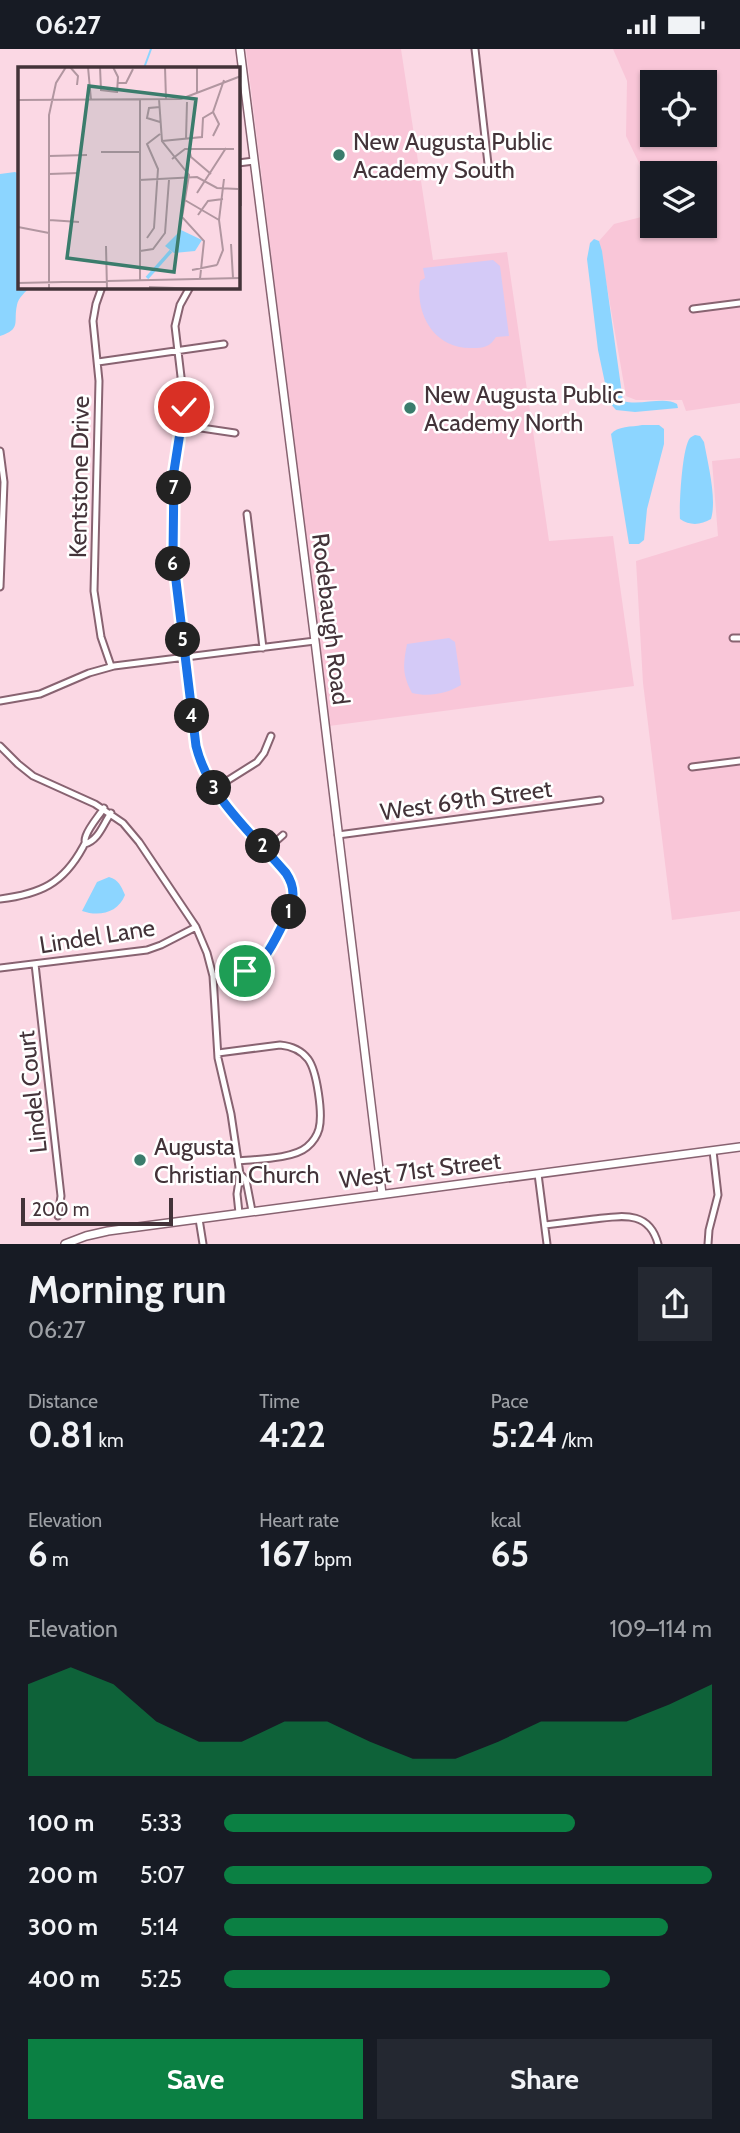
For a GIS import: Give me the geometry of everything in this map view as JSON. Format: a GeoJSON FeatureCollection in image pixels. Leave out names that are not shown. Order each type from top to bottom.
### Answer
{"type":"FeatureCollection","features":[{"type":"Feature","properties":{"kind":"street","name":"Rodebaugh Road"},"geometry":{"type":"LineString","coordinates":[[240,49],[382,1194]]}},
{"type":"Feature","properties":{"kind":"street"},"geometry":{"type":"LineString","coordinates":[[475,49],[488,164]]}},
{"type":"Feature","properties":{"kind":"street"},"geometry":{"type":"LineString","coordinates":[[240,163],[254,161]]}},
{"type":"Feature","properties":{"kind":"street","name":"Kentstone Drive"},"geometry":{"type":"LineString","coordinates":[[101,289],[93,319],[98,362],[94,596],[101,637],[111,666]]}},
{"type":"Feature","properties":{"kind":"street"},"geometry":{"type":"LineString","coordinates":[[189,289],[177,313],[175,333],[184,399],[174,471],[173,556],[196,746],[204,771],[214,789],[290,879],[293,893],[291,907],[258,964],[245,971],[212,977]]}},
{"type":"Feature","properties":{"kind":"street"},"geometry":{"type":"LineString","coordinates":[[693,309],[740,303]]}},
{"type":"Feature","properties":{"kind":"street"},"geometry":{"type":"LineString","coordinates":[[98,362],[224,344]]}},
{"type":"Feature","properties":{"kind":"street"},"geometry":{"type":"LineString","coordinates":[[181,425],[234,433]]}},
{"type":"Feature","properties":{"kind":"street"},"geometry":{"type":"LineString","coordinates":[[0,451],[4,479],[0,587]]}},
{"type":"Feature","properties":{"kind":"street"},"geometry":{"type":"LineString","coordinates":[[247,514],[263,647]]}},
{"type":"Feature","properties":{"kind":"street"},"geometry":{"type":"LineString","coordinates":[[0,701],[40,694],[111,666],[315,641]]}},
{"type":"Feature","properties":{"kind":"street"},"geometry":{"type":"LineString","coordinates":[[214,789],[257,762],[271,736]]}},
{"type":"Feature","properties":{"kind":"street"},"geometry":{"type":"LineString","coordinates":[[0,745],[18,764],[40,780],[104,809],[127,827],[196,927],[206,949],[212,977],[218,1053],[240,1174],[237,1194],[239,1213]]}},
{"type":"Feature","properties":{"kind":"street"},"geometry":{"type":"LineString","coordinates":[[692,767],[740,761]]}},
{"type":"Feature","properties":{"kind":"street","name":"West 69th Street"},"geometry":{"type":"LineString","coordinates":[[338,835],[600,800]]}},
{"type":"Feature","properties":{"kind":"street"},"geometry":{"type":"LineString","coordinates":[[0,889],[1,899],[27,896],[50,885],[66,871],[104,809]]}},
{"type":"Feature","properties":{"kind":"street"},"geometry":{"type":"LineString","coordinates":[[85,844],[98,834],[111,813]]}},
{"type":"Feature","properties":{"kind":"street"},"geometry":{"type":"LineString","coordinates":[[266,850],[283,835]]}},
{"type":"Feature","properties":{"kind":"street","name":"Lindel Lane"},"geometry":{"type":"LineString","coordinates":[[0,968],[147,950],[162,946],[196,927]]}},
{"type":"Feature","properties":{"kind":"street","name":"Lindel Court"},"geometry":{"type":"LineString","coordinates":[[35,964],[62,1198],[58,1216]]}},
{"type":"Feature","properties":{"kind":"street"},"geometry":{"type":"LineString","coordinates":[[218,1053],[287,1046],[305,1055],[315,1074],[320,1120],[313,1141],[294,1153],[238,1161]]}},
{"type":"Feature","properties":{"kind":"street","name":"West 71st Street"},"geometry":{"type":"LineString","coordinates":[[65,1244],[101,1233],[252,1211],[740,1147]]}},
{"type":"Feature","properties":{"kind":"street"},"geometry":{"type":"LineString","coordinates":[[708,1244],[718,1195],[713,1151]]}},
{"type":"Feature","properties":{"kind":"street"},"geometry":{"type":"LineString","coordinates":[[240,1174],[246,1180],[252,1211]]}},
{"type":"Feature","properties":{"kind":"street"},"geometry":{"type":"LineString","coordinates":[[538,1174],[547,1244]]}},
{"type":"Feature","properties":{"kind":"street"},"geometry":{"type":"LineString","coordinates":[[545,1226],[628,1216],[647,1224],[658,1244]]}},
{"type":"Feature","properties":{"kind":"street"},"geometry":{"type":"LineString","coordinates":[[199,1219],[203,1244]]}},
{"type":"Feature","properties":{"kind":"shaded area","name":"New Augusta Public Academy North"},"geometry":{"type":"Polygon","coordinates":[[[246,49],[401,49],[433,260],[507,252],[549,541],[613,536],[634,686],[329,726],[246,49]]]}},
{"type":"Feature","properties":{"kind":"shaded area"},"geometry":{"type":"Polygon","coordinates":[[[613,49],[740,49],[740,403],[686,411],[682,400],[636,400],[626,396],[599,241],[614,224],[640,217],[640,238],[717,238],[717,161],[640,161],[640,165],[626,136],[627,81],[613,49]]]}},
{"type":"Feature","properties":{"kind":"shaded area"},"geometry":{"type":"Polygon","coordinates":[[[493,260],[500,266],[509,336],[496,337],[489,345],[480,348],[460,347],[438,337],[430,328],[421,306],[419,294],[420,281],[425,278],[423,268],[493,260]]]}},
{"type":"Feature","properties":{"kind":"shaded area"},"geometry":{"type":"Polygon","coordinates":[[[740,458],[740,911],[672,920],[643,683],[636,561],[718,536],[712,461],[740,458]]]}},
{"type":"Feature","properties":{"kind":"shaded area"},"geometry":{"type":"Polygon","coordinates":[[[449,638],[455,642],[461,685],[437,694],[412,693],[404,669],[407,644],[449,638]]]}},
{"type":"Feature","properties":{"kind":"water"},"geometry":{"type":"Polygon","coordinates":[[[0,174],[18,174],[18,289],[29,289],[18,302],[14,328],[0,336],[0,174]]]}},
{"type":"Feature","properties":{"kind":"water"},"geometry":{"type":"Polygon","coordinates":[[[594,239],[599,241],[602,251],[623,401],[666,401],[677,404],[678,408],[635,412],[616,410],[609,402],[598,350],[587,259],[590,243],[594,239]]]}},
{"type":"Feature","properties":{"kind":"water"},"geometry":{"type":"Polygon","coordinates":[[[659,425],[664,429],[664,444],[647,509],[644,540],[639,544],[629,544],[611,434],[621,428],[659,425]]]}},
{"type":"Feature","properties":{"kind":"water"},"geometry":{"type":"Polygon","coordinates":[[[700,436],[704,442],[713,502],[711,519],[696,524],[680,519],[685,453],[690,438],[700,436]]]}},
{"type":"Feature","properties":{"kind":"water"},"geometry":{"type":"Polygon","coordinates":[[[109,877],[121,886],[125,895],[122,901],[107,912],[95,914],[82,911],[97,882],[109,877]]]}},
{"type":"Feature","properties":{"kind":"waterway"},"geometry":{"type":"LineString","coordinates":[[144,67],[151,49]]}},
{"type":"Feature","properties":{"kind":"place","name":"New Augusta Public Academy South"},"geometry":{"type":"Point","coordinates":[339,155]}},
{"type":"Feature","properties":{"kind":"place","name":"New Augusta Public Academy North"},"geometry":{"type":"Point","coordinates":[410,408]}},
{"type":"Feature","properties":{"kind":"place","name":"Augusta Christian Church"},"geometry":{"type":"Point","coordinates":[140,1160]}},
{"type":"Feature","properties":{"kind":"route"},"geometry":{"type":"LineString","coordinates":[[184,407],[174,471],[173,556],[196,746],[204,771],[217,793],[286,873],[293,888],[291,907],[276,937],[263,959],[245,971]]}}]}
